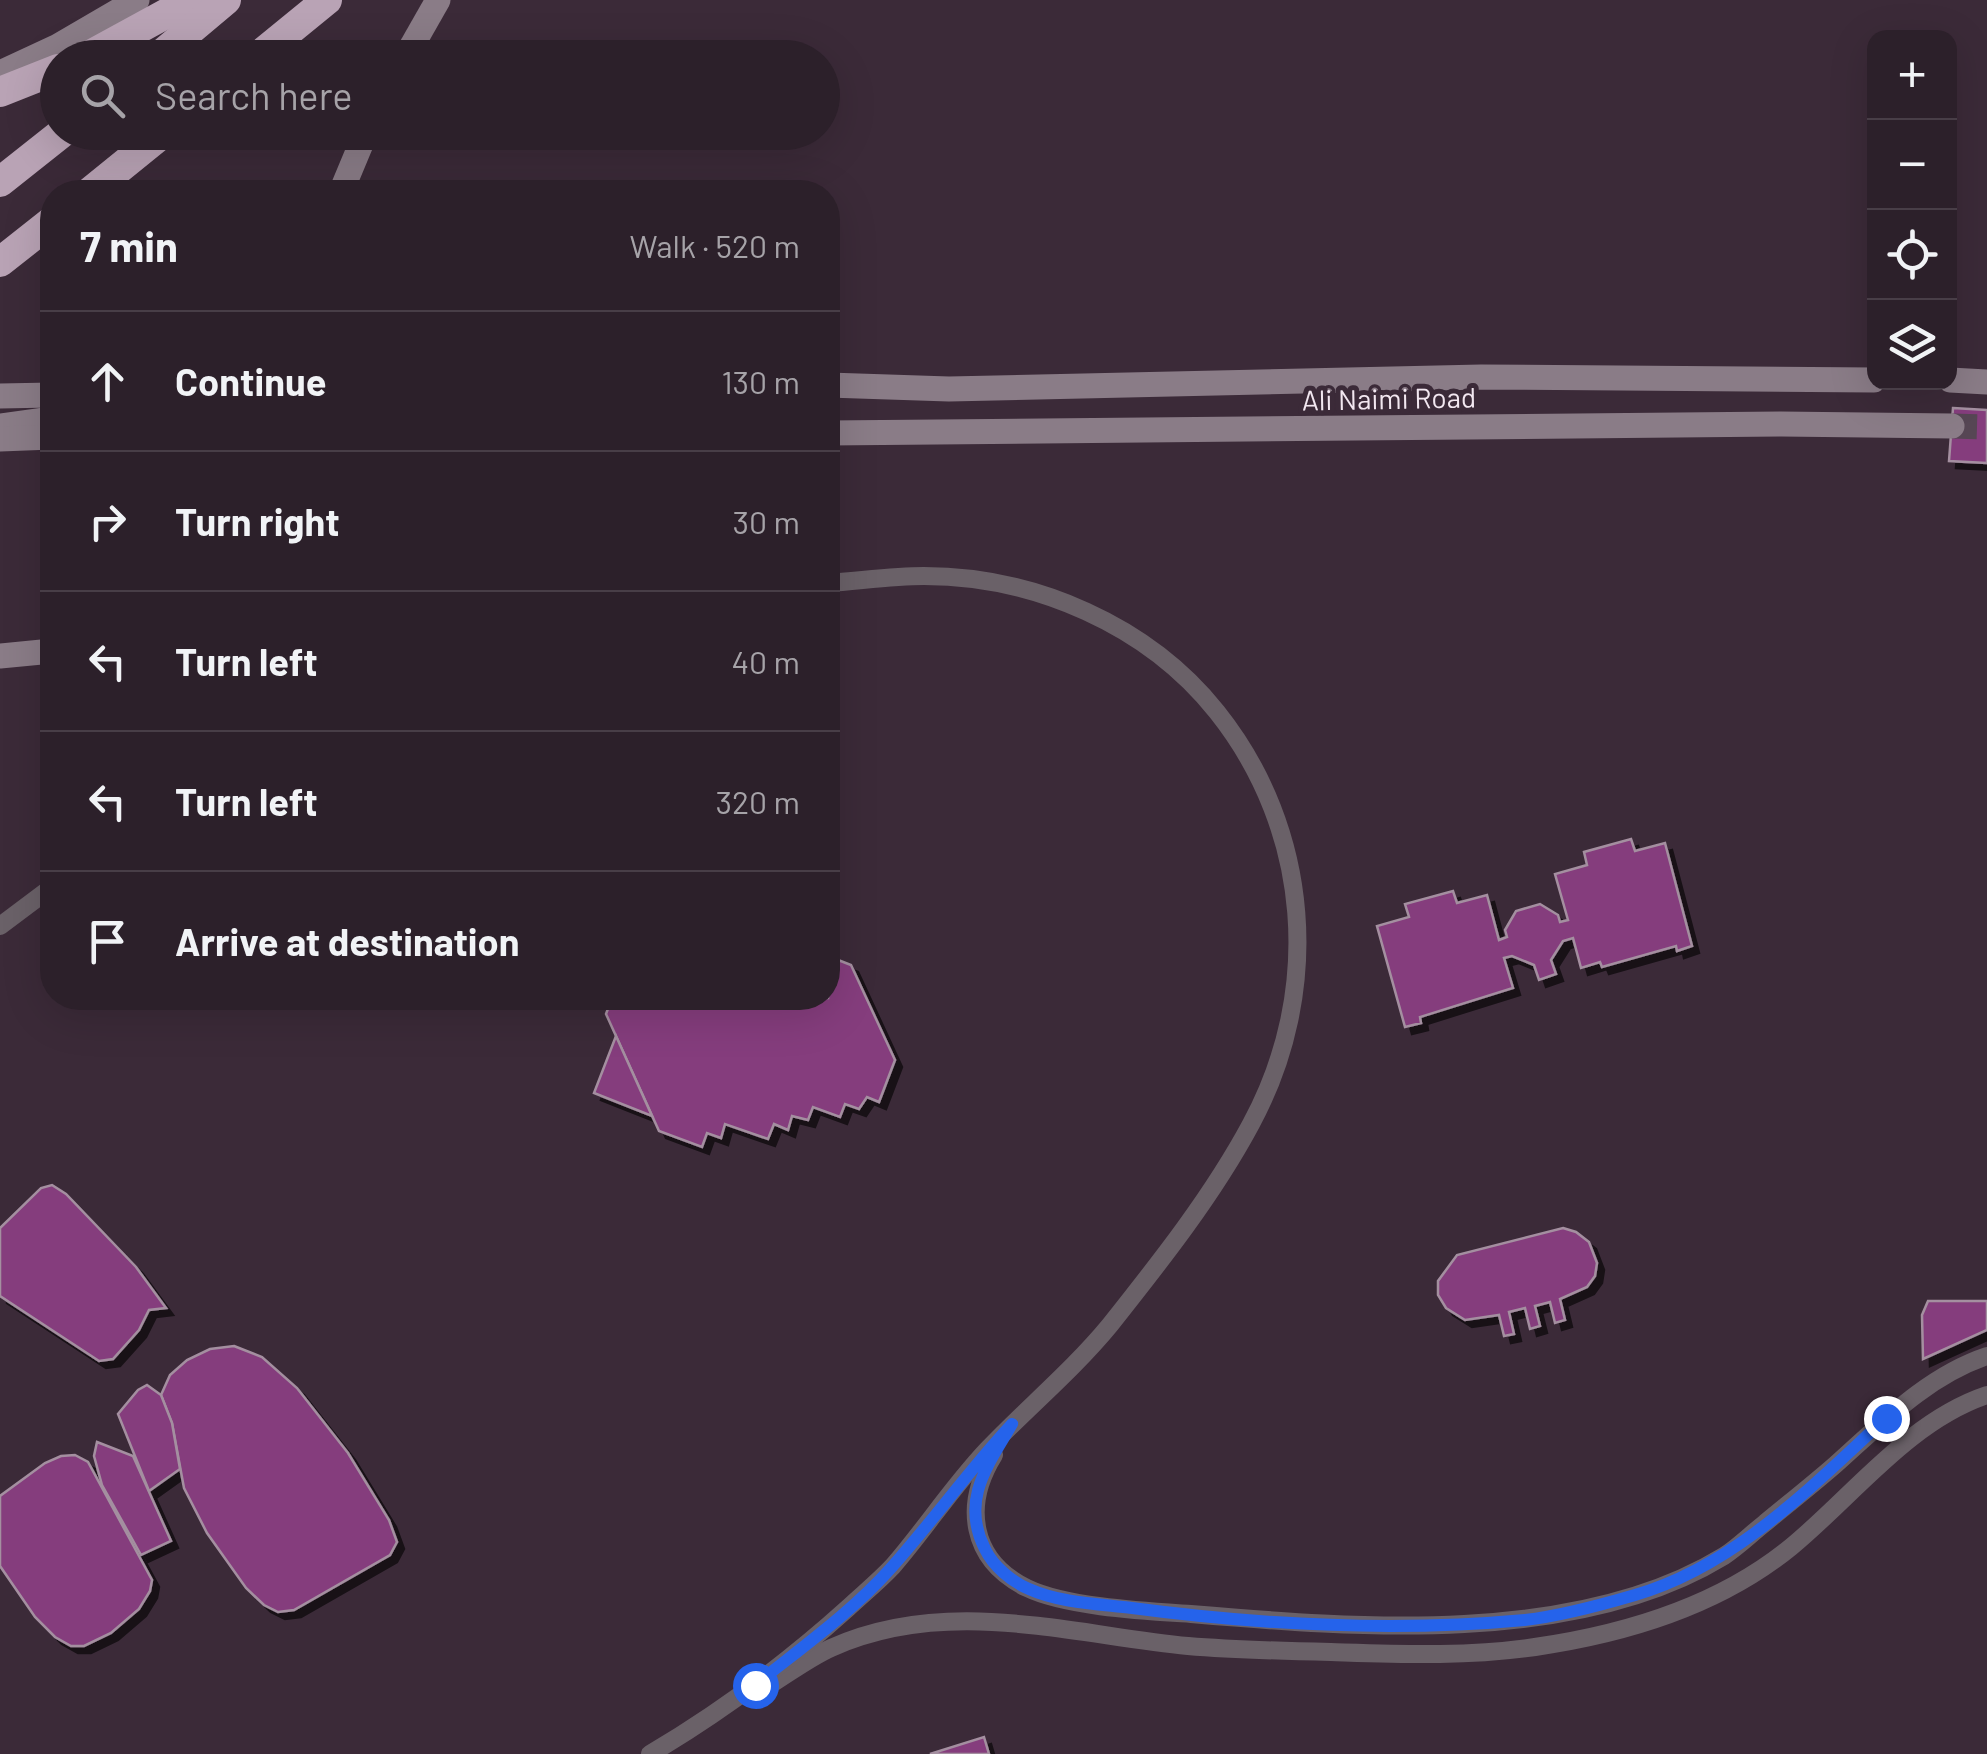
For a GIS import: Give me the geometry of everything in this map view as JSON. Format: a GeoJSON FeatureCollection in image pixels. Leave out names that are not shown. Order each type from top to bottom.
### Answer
{"type":"FeatureCollection","features":[{"type":"Feature","properties":{"kind":"highway"},"geometry":{"type":"LineString","coordinates":[[118,40],[190,0]]}},
{"type":"Feature","properties":{"kind":"highway"},"geometry":{"type":"LineString","coordinates":[[178,40],[226,0]]}},
{"type":"Feature","properties":{"kind":"highway"},"geometry":{"type":"LineString","coordinates":[[278,40],[327,0]]}},
{"type":"Feature","properties":{"kind":"highway"},"geometry":{"type":"LineString","coordinates":[[0,92],[40,76]]}},
{"type":"Feature","properties":{"kind":"highway"},"geometry":{"type":"LineString","coordinates":[[0,182],[40,150]]}},
{"type":"Feature","properties":{"kind":"highway"},"geometry":{"type":"LineString","coordinates":[[105,180],[142,150]]}},
{"type":"Feature","properties":{"kind":"highway"},"geometry":{"type":"LineString","coordinates":[[0,262],[40,230]]}},
{"type":"Feature","properties":{"kind":"main road"},"geometry":{"type":"LineString","coordinates":[[68,40],[137,0]]}},
{"type":"Feature","properties":{"kind":"main road"},"geometry":{"type":"LineString","coordinates":[[415,40],[438,0]]}},
{"type":"Feature","properties":{"kind":"main road"},"geometry":{"type":"LineString","coordinates":[[0,72],[40,54]]}},
{"type":"Feature","properties":{"kind":"main road"},"geometry":{"type":"LineString","coordinates":[[345,180],[358,150]]}},
{"type":"Feature","properties":{"kind":"main road","name":"Ali Naimi Road"},"geometry":{"type":"LineString","coordinates":[[840,385],[949,389],[1481,377],[1867,380]]}},
{"type":"Feature","properties":{"kind":"main road"},"geometry":{"type":"LineString","coordinates":[[1957,380],[1987,382]]}},
{"type":"Feature","properties":{"kind":"main road"},"geometry":{"type":"LineString","coordinates":[[0,396],[40,395]]}},
{"type":"Feature","properties":{"kind":"main road"},"geometry":{"type":"LineString","coordinates":[[0,426],[40,421]]}},
{"type":"Feature","properties":{"kind":"main road","name":"Ali Naimi Road"},"geometry":{"type":"LineString","coordinates":[[840,433],[1781,424],[1952,426]]}},
{"type":"Feature","properties":{"kind":"main road"},"geometry":{"type":"LineString","coordinates":[[0,439],[40,438]]}},
{"type":"Feature","properties":{"kind":"main road"},"geometry":{"type":"LineString","coordinates":[[0,656],[40,653]]}},
{"type":"Feature","properties":{"kind":"street"},"geometry":{"type":"LineString","coordinates":[[650,1754],[736,1698],[823,1630],[890,1569],[982,1455],[1040,1400],[1108,1326],[1190,1220],[1252,1124],[1279,1062],[1293,1015],[1298,961],[1293,875],[1270,800],[1229,727],[1183,676],[1130,634],[1081,610],[1012,585],[924,576],[840,582]]}},
{"type":"Feature","properties":{"kind":"street"},"geometry":{"type":"LineString","coordinates":[[0,926],[40,896]]}},
{"type":"Feature","properties":{"kind":"street"},"geometry":{"type":"LineString","coordinates":[[1012,1424],[977,1484],[974,1508],[986,1552],[1007,1576],[1029,1590],[1100,1604],[1282,1622],[1362,1625],[1528,1620],[1636,1595],[1726,1556],[1929,1384],[1987,1356]]}},
{"type":"Feature","properties":{"kind":"street"},"geometry":{"type":"LineString","coordinates":[[736,1698],[758,1691],[816,1656],[861,1637],[908,1626],[968,1620],[1028,1623],[1186,1646],[1301,1652],[1460,1652],[1532,1648],[1594,1636],[1686,1609],[1755,1571],[1789,1549],[1912,1438],[1987,1395]]}},
{"type":"Feature","properties":{"kind":"building"},"geometry":{"type":"Polygon","coordinates":[[[1953,408],[1987,410],[1987,463],[1949,461],[1953,408]]]}},
{"type":"Feature","properties":{"kind":"building"},"geometry":{"type":"Polygon","coordinates":[[[1631,839],[1635,851],[1665,843],[1692,946],[1677,951],[1676,946],[1602,967],[1600,962],[1581,968],[1573,938],[1563,941],[1551,960],[1556,974],[1539,980],[1534,965],[1512,956],[1504,958],[1513,988],[1420,1017],[1421,1023],[1405,1027],[1377,926],[1409,917],[1405,904],[1453,891],[1457,903],[1487,895],[1499,940],[1507,937],[1505,930],[1516,911],[1540,904],[1558,915],[1560,922],[1568,920],[1555,874],[1587,865],[1584,852],[1631,839]]]}},
{"type":"Feature","properties":{"kind":"building"},"geometry":{"type":"Polygon","coordinates":[[[840,961],[851,965],[895,1060],[879,1102],[867,1097],[859,1109],[845,1104],[840,1117],[813,1107],[808,1120],[792,1116],[788,1130],[774,1124],[768,1139],[725,1124],[721,1138],[707,1133],[702,1147],[659,1131],[608,1010],[840,1010],[840,961]]]}},
{"type":"Feature","properties":{"kind":"building"},"geometry":{"type":"Polygon","coordinates":[[[616,1036],[652,1116],[594,1093],[616,1036]]]}},
{"type":"Feature","properties":{"kind":"building"},"geometry":{"type":"Polygon","coordinates":[[[52,1185],[66,1194],[136,1267],[166,1308],[149,1310],[139,1330],[113,1359],[99,1361],[0,1296],[0,1228],[41,1188],[52,1185]]]}},
{"type":"Feature","properties":{"kind":"building"},"geometry":{"type":"Polygon","coordinates":[[[1563,1228],[1589,1242],[1597,1263],[1595,1276],[1587,1287],[1560,1299],[1565,1320],[1555,1323],[1550,1302],[1535,1306],[1540,1326],[1530,1329],[1525,1308],[1509,1312],[1514,1334],[1504,1336],[1499,1315],[1465,1320],[1446,1308],[1438,1295],[1438,1281],[1457,1255],[1563,1228]]]}},
{"type":"Feature","properties":{"kind":"building"},"geometry":{"type":"Polygon","coordinates":[[[1928,1301],[1987,1301],[1987,1330],[1923,1359],[1922,1315],[1928,1301]]]}},
{"type":"Feature","properties":{"kind":"building"},"geometry":{"type":"Polygon","coordinates":[[[234,1346],[262,1357],[297,1388],[348,1453],[389,1520],[397,1542],[390,1555],[294,1610],[278,1612],[264,1605],[246,1588],[207,1533],[184,1488],[172,1423],[161,1395],[170,1375],[187,1360],[210,1349],[234,1346]]]}},
{"type":"Feature","properties":{"kind":"building"},"geometry":{"type":"Polygon","coordinates":[[[147,1385],[161,1395],[172,1423],[180,1469],[149,1491],[118,1414],[147,1385]]]}},
{"type":"Feature","properties":{"kind":"building"},"geometry":{"type":"Polygon","coordinates":[[[97,1442],[133,1456],[171,1541],[141,1555],[102,1485],[94,1456],[97,1442]]]}},
{"type":"Feature","properties":{"kind":"building"},"geometry":{"type":"Polygon","coordinates":[[[75,1455],[88,1462],[152,1580],[139,1609],[111,1633],[84,1646],[71,1646],[55,1637],[35,1617],[0,1566],[0,1496],[45,1463],[75,1455]]]}},
{"type":"Feature","properties":{"kind":"building"},"geometry":{"type":"Polygon","coordinates":[[[984,1737],[989,1754],[930,1754],[984,1737]]]}},
{"type":"Feature","properties":{"kind":"tunnel"},"geometry":{"type":"LineString","coordinates":[[1952,426],[1987,427]]}},
{"type":"Feature","properties":{"kind":"route"},"geometry":{"type":"LineString","coordinates":[[755,1685],[890,1569],[1012,1424],[977,1484],[974,1508],[986,1552],[1007,1576],[1029,1590],[1158,1612],[1362,1625],[1528,1620],[1636,1595],[1682,1577],[1726,1556],[1886,1418]]}}]}
